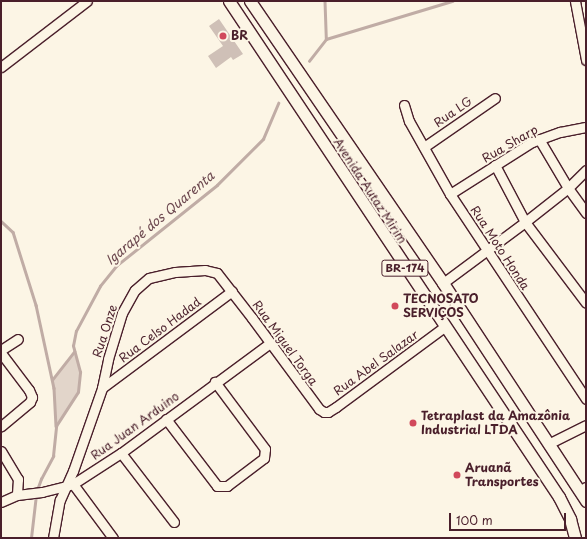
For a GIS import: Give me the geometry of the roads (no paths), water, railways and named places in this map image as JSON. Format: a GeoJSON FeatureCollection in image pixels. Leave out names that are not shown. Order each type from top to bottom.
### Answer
{"type":"FeatureCollection","features":[{"type":"Feature","properties":{"kind":"main road","name":"Avenida Autaz Mirim"},"geometry":{"type":"LineString","coordinates":[[229,1],[558,497],[570,519],[575,538]]}},
{"type":"Feature","properties":{"kind":"main road","name":"Avenida Autaz Mirim"},"geometry":{"type":"LineString","coordinates":[[251,1],[359,162],[443,283],[548,444],[582,489],[586,501]]}},
{"type":"Feature","properties":{"kind":"main road"},"geometry":{"type":"LineString","coordinates":[[343,174],[359,162]]}},
{"type":"Feature","properties":{"kind":"street"},"geometry":{"type":"LineString","coordinates":[[1,67],[87,1]]}},
{"type":"Feature","properties":{"kind":"street"},"geometry":{"type":"LineString","coordinates":[[575,1],[582,46],[586,60]]}},
{"type":"Feature","properties":{"kind":"street","name":"Rua LG"},"geometry":{"type":"LineString","coordinates":[[424,147],[495,98]]}},
{"type":"Feature","properties":{"kind":"street","name":"Rua Moto Honda"},"geometry":{"type":"LineString","coordinates":[[404,105],[409,121],[450,194],[586,399]]}},
{"type":"Feature","properties":{"kind":"street","name":"Rua Sharp"},"geometry":{"type":"LineString","coordinates":[[450,194],[522,148],[540,139],[560,132],[586,127]]}},
{"type":"Feature","properties":{"kind":"street"},"geometry":{"type":"LineString","coordinates":[[540,139],[568,188],[586,213]]}},
{"type":"Feature","properties":{"kind":"street"},"geometry":{"type":"LineString","coordinates":[[495,165],[525,222],[586,303]]}},
{"type":"Feature","properties":{"kind":"street"},"geometry":{"type":"LineString","coordinates":[[443,283],[525,222],[568,188],[586,170]]}},
{"type":"Feature","properties":{"kind":"street","name":"Rua Onze"},"geometry":{"type":"LineString","coordinates":[[53,538],[60,500],[69,486],[102,388],[108,358],[122,313],[135,290],[149,278],[161,274],[205,270],[217,273],[232,291]]}},
{"type":"Feature","properties":{"kind":"street","name":"Rua Miguel Torga"},"geometry":{"type":"LineString","coordinates":[[232,291],[319,409]]}},
{"type":"Feature","properties":{"kind":"street","name":"Rua Celso Hadad"},"geometry":{"type":"LineString","coordinates":[[102,388],[232,291]]}},
{"type":"Feature","properties":{"kind":"street","name":"Rua Abel Salazar"},"geometry":{"type":"LineString","coordinates":[[319,409],[328,412],[333,410],[444,327]]}},
{"type":"Feature","properties":{"kind":"street"},"geometry":{"type":"LineString","coordinates":[[1,350],[18,339]]}},
{"type":"Feature","properties":{"kind":"street","name":"Rua Juan Arduino"},"geometry":{"type":"LineString","coordinates":[[1,502],[20,495],[69,486],[121,453],[215,382],[270,343]]}},
{"type":"Feature","properties":{"kind":"street"},"geometry":{"type":"LineString","coordinates":[[1,353],[29,390],[32,397],[30,402],[1,426]]}},
{"type":"Feature","properties":{"kind":"street"},"geometry":{"type":"LineString","coordinates":[[166,419],[217,486],[227,486],[264,458],[265,449],[215,382]]}},
{"type":"Feature","properties":{"kind":"street"},"geometry":{"type":"LineString","coordinates":[[548,444],[586,425]]}},
{"type":"Feature","properties":{"kind":"street"},"geometry":{"type":"LineString","coordinates":[[1,451],[18,479],[20,495]]}},
{"type":"Feature","properties":{"kind":"street"},"geometry":{"type":"LineString","coordinates":[[121,453],[174,522]]}},
{"type":"Feature","properties":{"kind":"street"},"geometry":{"type":"LineString","coordinates":[[69,486],[113,538]]}},
{"type":"Feature","properties":{"kind":"waterway"},"geometry":{"type":"LineString","coordinates":[[325,1],[326,39]]}},
{"type":"Feature","properties":{"kind":"waterway","name":"Igarapé dos Quarenta"},"geometry":{"type":"LineString","coordinates":[[309,61],[326,39],[452,1]]}},
{"type":"Feature","properties":{"kind":"waterway","name":"Igarapé dos Quarenta"},"geometry":{"type":"LineString","coordinates":[[37,490],[53,456],[56,426],[78,392],[80,372],[73,346],[76,331],[100,286],[116,266],[217,185],[263,139],[278,103]]}},
{"type":"Feature","properties":{"kind":"waterway"},"geometry":{"type":"LineString","coordinates":[[1,221],[13,232],[36,305],[54,388],[56,426]]}},
{"type":"Feature","properties":{"kind":"waterway"},"geometry":{"type":"LineString","coordinates":[[52,380],[74,352]]}},
{"type":"Feature","properties":{"kind":"waterway","name":"Igarapé dos Quarenta"},"geometry":{"type":"LineString","coordinates":[[31,538],[36,495]]}},
{"type":"Feature","properties":{"kind":"place","name":"BR"},"geometry":{"type":"Point","coordinates":[223,36]}},
{"type":"Feature","properties":{"kind":"place","name":"TECNOSATO SERVIÇOS"},"geometry":{"type":"Point","coordinates":[395,306]}},
{"type":"Feature","properties":{"kind":"place","name":"Tetraplast da Amazônia Industrial LTDA"},"geometry":{"type":"Point","coordinates":[413,423]}},
{"type":"Feature","properties":{"kind":"place","name":"Aruanã Transportes"},"geometry":{"type":"Point","coordinates":[457,475]}}]}
